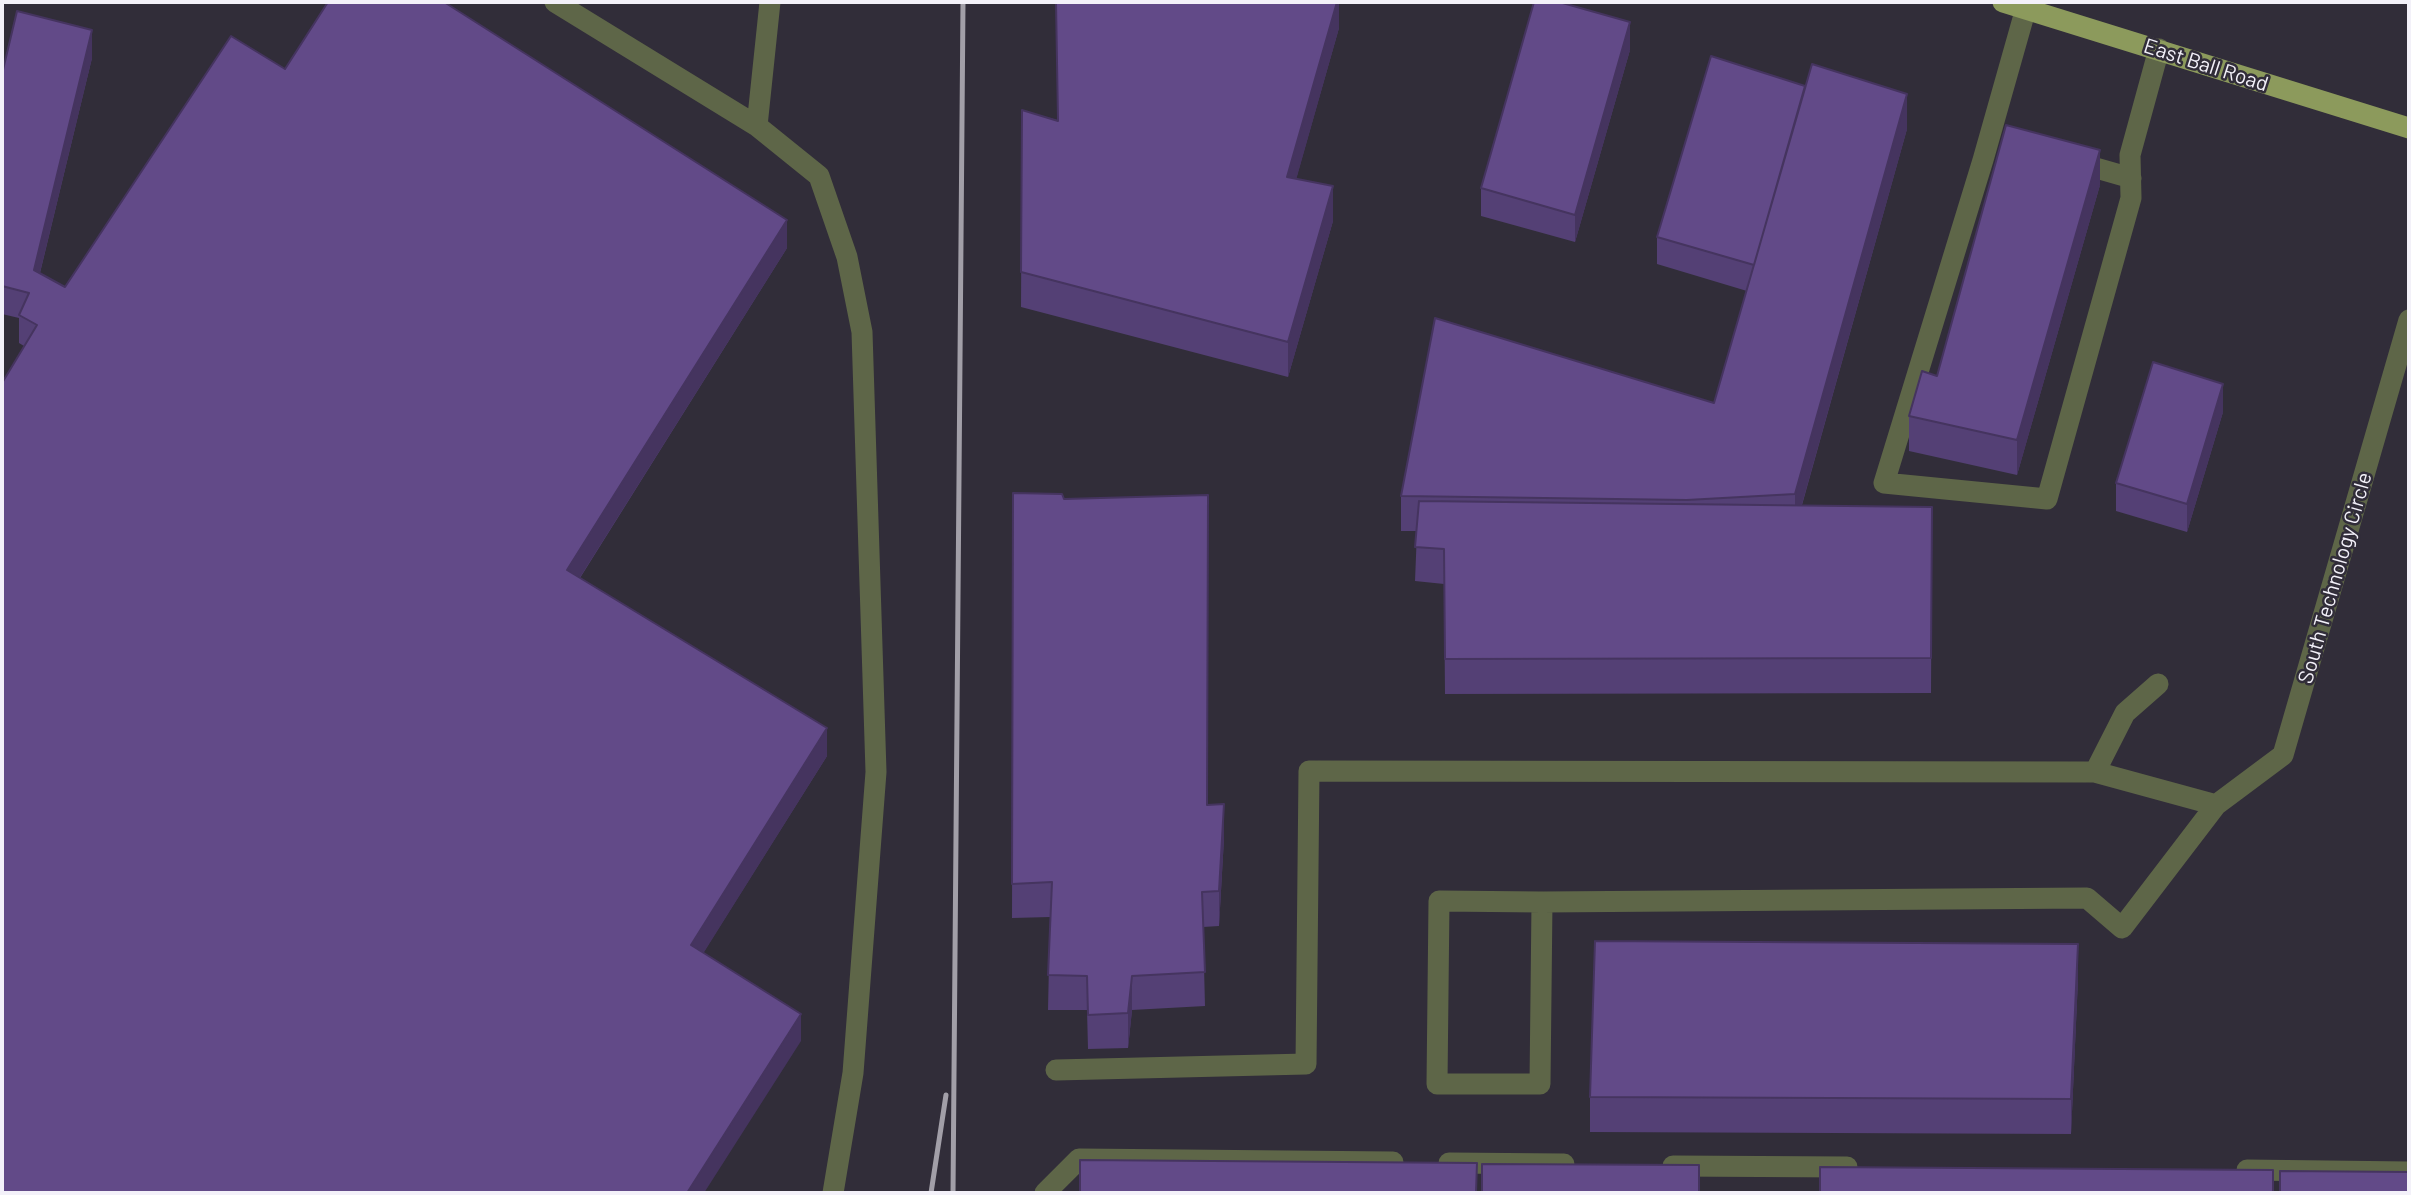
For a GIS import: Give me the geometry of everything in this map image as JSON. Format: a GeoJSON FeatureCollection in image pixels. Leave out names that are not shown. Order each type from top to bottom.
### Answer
{"type":"FeatureCollection","features":[{"type":"Feature","properties":{"kind":"main road","name":"East Ball Road"},"geometry":{"type":"LineString","coordinates":[[2003,2],[2409,128]]}},
{"type":"Feature","properties":{"kind":"street"},"geometry":{"type":"LineString","coordinates":[[555,2],[757,126],[819,176],[847,257],[862,332],[876,772],[853,1073],[833,1193]]}},
{"type":"Feature","properties":{"kind":"street"},"geometry":{"type":"LineString","coordinates":[[757,126],[770,2]]}},
{"type":"Feature","properties":{"kind":"street"},"geometry":{"type":"LineString","coordinates":[[2026,8],[1884,483],[2047,499],[2131,198],[2130,155],[2159,49]]}},
{"type":"Feature","properties":{"kind":"street"},"geometry":{"type":"LineString","coordinates":[[1989,138],[2015,145]]}},
{"type":"Feature","properties":{"kind":"street"},"geometry":{"type":"LineString","coordinates":[[2053,156],[2131,178]]}},
{"type":"Feature","properties":{"kind":"street","name":"South Technology Circle"},"geometry":{"type":"LineString","coordinates":[[1542,902],[2087,898],[2122,928],[2216,805],[2283,755],[2409,320]]}},
{"type":"Feature","properties":{"kind":"street"},"geometry":{"type":"LineString","coordinates":[[2095,772],[2125,713],[2158,684]]}},
{"type":"Feature","properties":{"kind":"street"},"geometry":{"type":"LineString","coordinates":[[1056,1070],[1306,1064],[1309,771],[2095,772],[2216,805]]}},
{"type":"Feature","properties":{"kind":"street"},"geometry":{"type":"LineString","coordinates":[[1438,901],[1542,902],[1540,1084],[1437,1084],[1438,901]]}},
{"type":"Feature","properties":{"kind":"street"},"geometry":{"type":"LineString","coordinates":[[1045,1193],[1079,1159],[1578,1165]]}},
{"type":"Feature","properties":{"kind":"street"},"geometry":{"type":"LineString","coordinates":[[1646,1166],[1871,1168]]}},
{"type":"Feature","properties":{"kind":"street"},"geometry":{"type":"LineString","coordinates":[[2223,1170],[2409,1172]]}},
{"type":"Feature","properties":{"kind":"building"},"geometry":{"type":"Polygon","coordinates":[[[328,2],[444,2],[787,220],[567,570],[827,728],[691,945],[801,1014],[687,1193],[2,1193],[2,383],[37,325],[19,315],[29,293],[2,286],[2,74],[17,11],[92,30],[34,270],[65,287],[231,36],[285,69],[328,2]]]}},
{"type":"Feature","properties":{"kind":"building"},"geometry":{"type":"Polygon","coordinates":[[[1056,2],[1337,2],[1287,177],[1333,186],[1288,342],[1021,272],[1022,110],[1058,121],[1056,2]]]}},
{"type":"Feature","properties":{"kind":"building"},"geometry":{"type":"Polygon","coordinates":[[[1534,2],[1559,2],[1630,22],[1575,215],[1481,188],[1534,2]]]}},
{"type":"Feature","properties":{"kind":"building"},"geometry":{"type":"Polygon","coordinates":[[[1711,56],[1805,86],[1754,265],[1657,237],[1711,56]]]}},
{"type":"Feature","properties":{"kind":"building"},"geometry":{"type":"Polygon","coordinates":[[[1812,64],[1907,94],[1795,494],[1687,500],[1401,496],[1435,318],[1714,403],[1812,64]]]}},
{"type":"Feature","properties":{"kind":"building"},"geometry":{"type":"Polygon","coordinates":[[[2006,125],[2100,150],[2017,440],[1909,416],[1922,371],[1937,376],[2006,125]]]}},
{"type":"Feature","properties":{"kind":"building"},"geometry":{"type":"Polygon","coordinates":[[[2153,362],[2223,384],[2187,504],[2116,483],[2153,362]]]}},
{"type":"Feature","properties":{"kind":"building"},"geometry":{"type":"Polygon","coordinates":[[[1013,493],[1062,494],[1064,499],[1208,495],[1207,805],[1224,804],[1219,891],[1202,892],[1205,972],[1132,976],[1128,1013],[1088,1015],[1087,976],[1048,975],[1052,882],[1012,884],[1013,493]]]}},
{"type":"Feature","properties":{"kind":"building"},"geometry":{"type":"Polygon","coordinates":[[[1419,501],[1932,507],[1931,658],[1445,659],[1444,549],[1415,547],[1419,501]]]}},
{"type":"Feature","properties":{"kind":"building"},"geometry":{"type":"Polygon","coordinates":[[[1595,941],[2078,944],[2071,1099],[1590,1097],[1595,941]]]}},
{"type":"Feature","properties":{"kind":"building"},"geometry":{"type":"Polygon","coordinates":[[[1080,1160],[1477,1163],[1476,1193],[1080,1193],[1080,1160]]]}},
{"type":"Feature","properties":{"kind":"building"},"geometry":{"type":"Polygon","coordinates":[[[1482,1164],[1699,1165],[1699,1193],[1482,1193],[1482,1164]]]}},
{"type":"Feature","properties":{"kind":"building"},"geometry":{"type":"Polygon","coordinates":[[[1820,1167],[2273,1170],[2273,1193],[1820,1193],[1820,1167]]]}},
{"type":"Feature","properties":{"kind":"building"},"geometry":{"type":"Polygon","coordinates":[[[2280,1171],[2409,1172],[2409,1193],[2280,1193],[2280,1171]]]}},
{"type":"Feature","properties":{"kind":"railway"},"geometry":{"type":"LineString","coordinates":[[953,1193],[963,2]]}},
{"type":"Feature","properties":{"kind":"railway"},"geometry":{"type":"LineString","coordinates":[[931,1193],[946,1095]]}}]}
